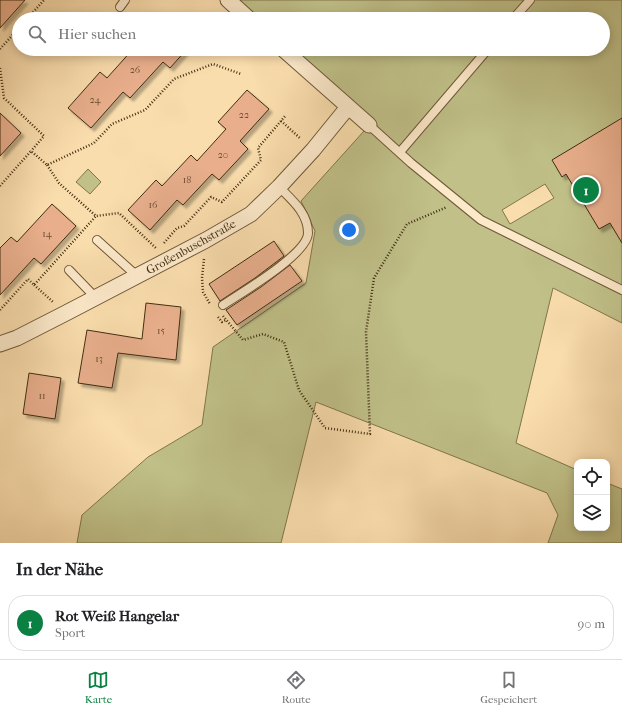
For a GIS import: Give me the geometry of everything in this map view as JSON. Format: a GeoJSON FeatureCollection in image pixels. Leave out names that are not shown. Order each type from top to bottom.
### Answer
{"type":"FeatureCollection","features":[{"type":"Feature","properties":{"kind":"street"},"geometry":{"type":"LineString","coordinates":[[228,0],[241,12]]}},
{"type":"Feature","properties":{"kind":"street"},"geometry":{"type":"LineString","coordinates":[[291,56],[369,124]]}},
{"type":"Feature","properties":{"kind":"street","name":"Großenbuschstraße"},"geometry":{"type":"LineString","coordinates":[[0,344],[17,338],[96,298],[206,240],[251,214],[279,187],[313,150],[348,107]]}},
{"type":"Feature","properties":{"kind":"lane"},"geometry":{"type":"LineString","coordinates":[[120,7],[125,0]]}},
{"type":"Feature","properties":{"kind":"lane"},"geometry":{"type":"LineString","coordinates":[[519,12],[530,0]]}},
{"type":"Feature","properties":{"kind":"lane"},"geometry":{"type":"LineString","coordinates":[[400,152],[482,56]]}},
{"type":"Feature","properties":{"kind":"lane"},"geometry":{"type":"LineString","coordinates":[[369,124],[411,163],[482,220],[622,290]]}},
{"type":"Feature","properties":{"kind":"lane"},"geometry":{"type":"LineString","coordinates":[[224,305],[287,262],[303,245],[308,234],[306,222],[300,209],[279,187]]}},
{"type":"Feature","properties":{"kind":"lane"},"geometry":{"type":"LineString","coordinates":[[98,240],[137,276]]}},
{"type":"Feature","properties":{"kind":"lane"},"geometry":{"type":"LineString","coordinates":[[69,270],[96,298]]}},
{"type":"Feature","properties":{"kind":"path"},"geometry":{"type":"LineString","coordinates":[[33,12],[44,0]]}},
{"type":"Feature","properties":{"kind":"path"},"geometry":{"type":"LineString","coordinates":[[0,50],[12,36]]}},
{"type":"Feature","properties":{"kind":"path"},"geometry":{"type":"LineString","coordinates":[[47,166],[94,143],[112,124],[145,110],[174,79],[213,64],[241,74]]}},
{"type":"Feature","properties":{"kind":"path"},"geometry":{"type":"LineString","coordinates":[[0,68],[4,98],[44,136],[0,186]]}},
{"type":"Feature","properties":{"kind":"path"},"geometry":{"type":"LineString","coordinates":[[34,285],[96,216],[119,214],[158,250],[177,228],[184,226],[211,197],[222,202],[261,160],[258,148],[286,115]]}},
{"type":"Feature","properties":{"kind":"path"},"geometry":{"type":"LineString","coordinates":[[281,121],[313,150]]}},
{"type":"Feature","properties":{"kind":"path"},"geometry":{"type":"LineString","coordinates":[[31,151],[47,166],[59,183],[96,216]]}},
{"type":"Feature","properties":{"kind":"path"},"geometry":{"type":"LineString","coordinates":[[218,316],[222,322],[226,320],[243,340],[263,334],[284,342],[299,390],[325,428],[370,434],[366,332],[374,278],[407,224],[458,202]]}},
{"type":"Feature","properties":{"kind":"path"},"geometry":{"type":"LineString","coordinates":[[206,240],[202,278],[203,292],[214,310]]}},
{"type":"Feature","properties":{"kind":"path"},"geometry":{"type":"LineString","coordinates":[[0,310],[28,279],[66,313]]}},
{"type":"Feature","properties":{"kind":"green space"},"geometry":{"type":"Polygon","coordinates":[[[236,0],[622,0],[622,323],[553,288],[516,443],[574,469],[574,531],[610,531],[610,484],[622,489],[622,543],[548,543],[558,515],[547,493],[316,402],[281,543],[77,543],[82,515],[148,457],[202,425],[213,347],[306,283],[315,231],[301,201],[373,121],[298,56],[610,56],[610,12],[249,12],[236,0]],[[545,184],[502,210],[510,224],[554,198],[545,184]]]}},
{"type":"Feature","properties":{"kind":"green space"},"geometry":{"type":"Polygon","coordinates":[[[88,169],[101,182],[90,194],[76,182],[88,169]]]}},
{"type":"Feature","properties":{"kind":"building"},"geometry":{"type":"Polygon","coordinates":[[[0,0],[25,0],[14,12],[12,12],[12,15],[0,28],[0,0]]]}},
{"type":"Feature","properties":{"kind":"building"},"geometry":{"type":"Polygon","coordinates":[[[127,56],[181,56],[170,68],[163,62],[130,98],[123,92],[91,128],[68,108],[100,72],[107,78],[127,56]]]}},
{"type":"Feature","properties":{"kind":"building"},"geometry":{"type":"Polygon","coordinates":[[[247,90],[269,109],[240,141],[248,149],[219,180],[212,174],[183,205],[177,200],[150,230],[128,210],[156,180],[162,186],[191,155],[197,161],[226,129],[218,122],[247,90]]]}},
{"type":"Feature","properties":{"kind":"building"},"geometry":{"type":"Polygon","coordinates":[[[0,113],[21,133],[0,156],[0,113]]]}},
{"type":"Feature","properties":{"kind":"building"},"geometry":{"type":"Polygon","coordinates":[[[622,118],[622,243],[610,223],[599,229],[566,174],[562,177],[552,160],[622,118]]]}},
{"type":"Feature","properties":{"kind":"building"},"geometry":{"type":"Polygon","coordinates":[[[52,204],[76,226],[41,264],[34,258],[0,295],[0,248],[11,237],[17,242],[52,204]]]}},
{"type":"Feature","properties":{"kind":"building"},"geometry":{"type":"Polygon","coordinates":[[[274,241],[284,256],[255,278],[220,301],[209,284],[274,241]]]}},
{"type":"Feature","properties":{"kind":"building"},"geometry":{"type":"Polygon","coordinates":[[[290,265],[302,281],[237,325],[226,310],[261,287],[290,265]]]}},
{"type":"Feature","properties":{"kind":"building"},"geometry":{"type":"Polygon","coordinates":[[[146,303],[181,307],[176,360],[118,353],[112,388],[78,383],[87,330],[142,339],[146,303]]]}},
{"type":"Feature","properties":{"kind":"building"},"geometry":{"type":"Polygon","coordinates":[[[29,373],[61,378],[55,419],[23,414],[29,373]]]}},
{"type":"Feature","properties":{"kind":"place","name":"Rot Weiß Hangelar"},"geometry":{"type":"Point","coordinates":[586,190]}}]}
